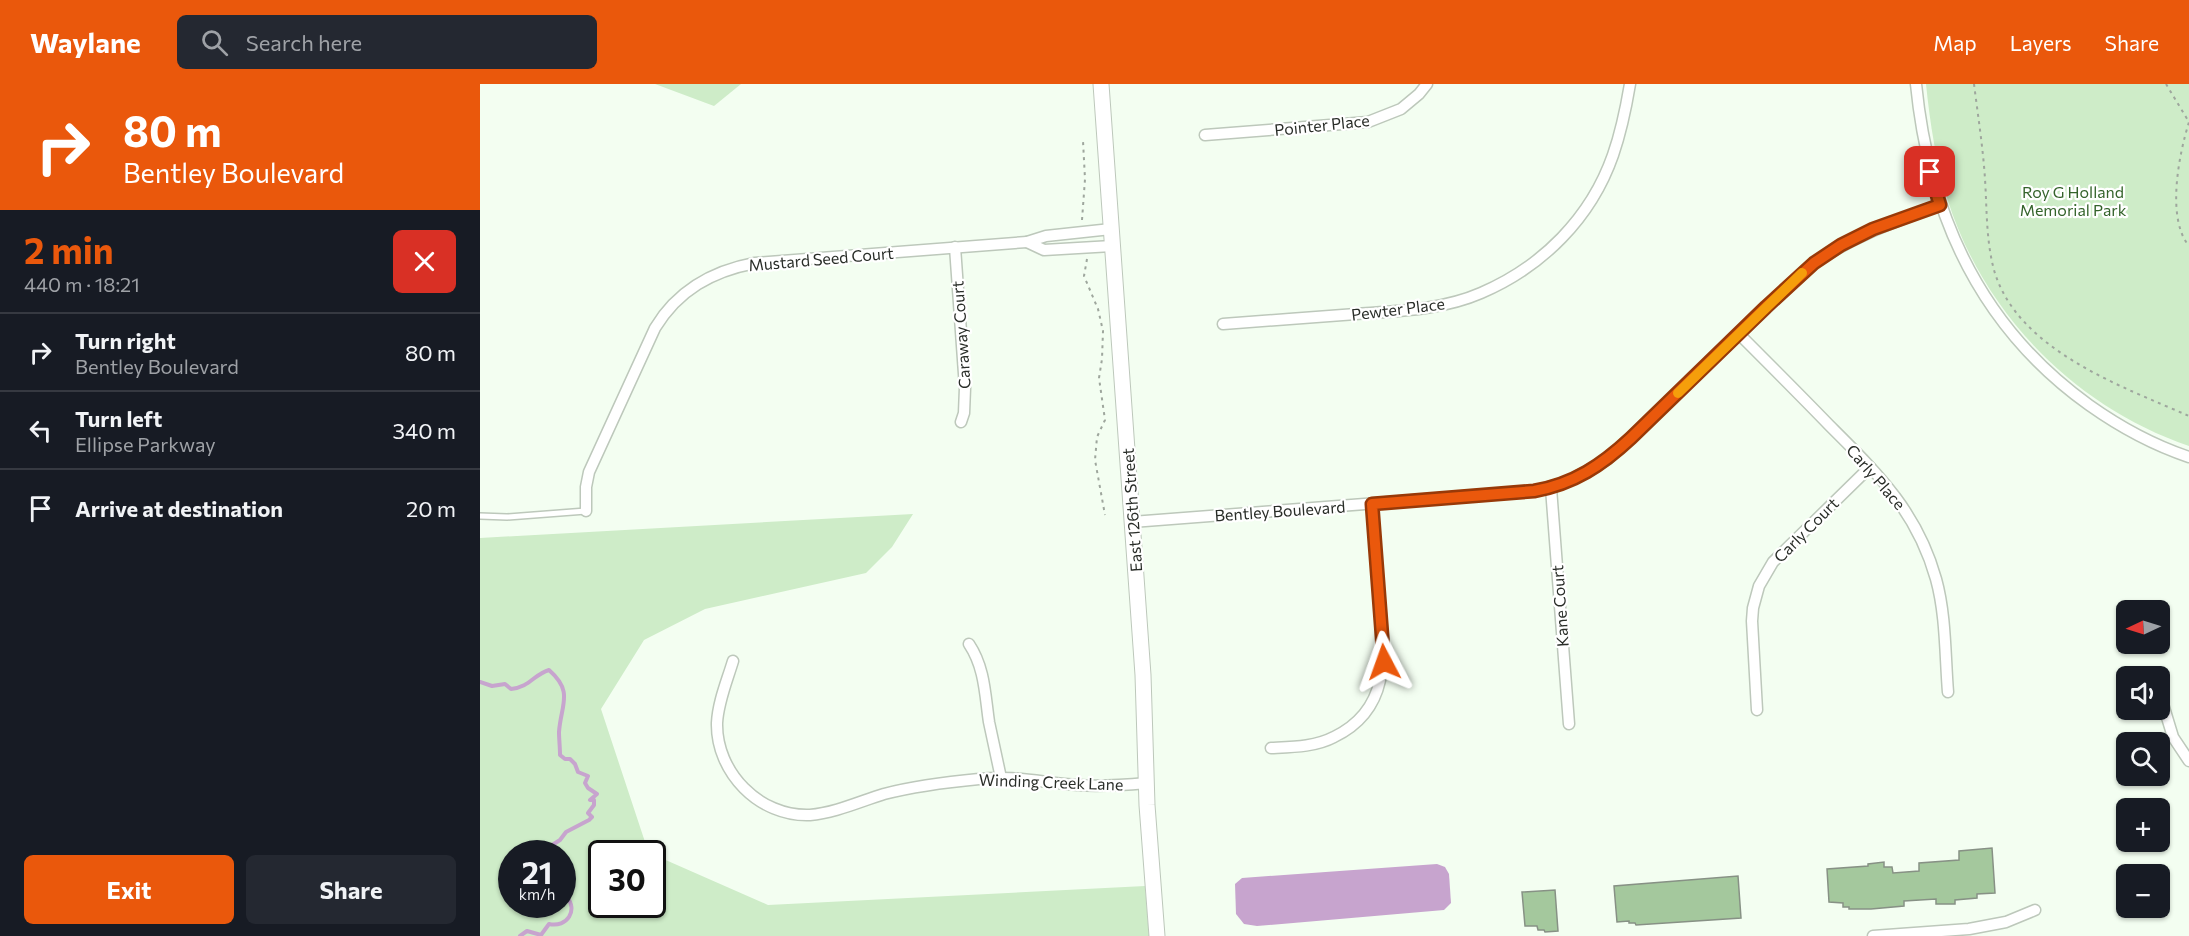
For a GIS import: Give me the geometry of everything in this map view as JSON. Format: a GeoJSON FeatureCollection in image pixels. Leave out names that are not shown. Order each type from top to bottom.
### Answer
{"type":"FeatureCollection","features":[{"type":"Feature","properties":{"kind":"main road","name":"East 126th Street"},"geometry":{"type":"LineString","coordinates":[[1101,84],[1143,675],[1157,936]]}},
{"type":"Feature","properties":{"kind":"street","name":"Pointer Place"},"geometry":{"type":"LineString","coordinates":[[1205,135],[1368,122],[1401,109],[1427,84]]}},
{"type":"Feature","properties":{"kind":"street","name":"Pewter Place"},"geometry":{"type":"LineString","coordinates":[[1223,324],[1433,307],[1481,293],[1518,274],[1563,238],[1584,212],[1612,157],[1621,130],[1630,84]]}},
{"type":"Feature","properties":{"kind":"street"},"geometry":{"type":"LineString","coordinates":[[1916,84],[1927,159],[1940,205],[1949,230],[1971,274],[1993,310],[2028,354],[2063,387],[2106,417],[2143,438],[2189,457]]}},
{"type":"Feature","properties":{"kind":"street","name":"Bentley Boulevard"},"geometry":{"type":"LineString","coordinates":[[1132,522],[1551,488],[1575,479],[1608,459],[1814,263],[1841,245],[1873,229],[1940,205]]}},
{"type":"Feature","properties":{"kind":"street","name":"Mustard Seed Court"},"geometry":{"type":"LineString","coordinates":[[586,511],[586,487],[589,472],[655,328],[669,307],[697,284],[727,270],[755,263],[1027,242],[1046,236],[1111,229]]}},
{"type":"Feature","properties":{"kind":"street","name":"Mustard Seed Court"},"geometry":{"type":"LineString","coordinates":[[1027,242],[1044,250],[1112,246]]}},
{"type":"Feature","properties":{"kind":"street","name":"Caraway Court"},"geometry":{"type":"LineString","coordinates":[[955,247],[965,388],[964,413],[961,422]]}},
{"type":"Feature","properties":{"kind":"street","name":"Carly Place"},"geometry":{"type":"LineString","coordinates":[[1739,334],[1870,467],[1899,500],[1916,526],[1929,557],[1939,591],[1948,693]]}},
{"type":"Feature","properties":{"kind":"street","name":"Carly Court"},"geometry":{"type":"LineString","coordinates":[[1758,710],[1752,608],[1759,586],[1773,562],[1870,467]]}},
{"type":"Feature","properties":{"kind":"street","name":"Kane Court"},"geometry":{"type":"LineString","coordinates":[[1551,488],[1569,724]]}},
{"type":"Feature","properties":{"kind":"street"},"geometry":{"type":"LineString","coordinates":[[1271,748],[1306,745],[1334,737],[1353,725],[1364,714],[1377,692],[1383,672],[1384,655],[1372,504]]}},
{"type":"Feature","properties":{"kind":"street"},"geometry":{"type":"LineString","coordinates":[[969,644],[983,672],[991,730],[1001,778]]}},
{"type":"Feature","properties":{"kind":"street","name":"Winding Creek Lane"},"geometry":{"type":"LineString","coordinates":[[733,661],[719,706],[718,740],[732,775],[739,784],[757,799],[778,810],[817,814],[901,790],[942,783],[1001,778],[1094,786],[1147,783]]}},
{"type":"Feature","properties":{"kind":"street"},"geometry":{"type":"LineString","coordinates":[[2168,720],[2173,737],[2189,761]]}},
{"type":"Feature","properties":{"kind":"street"},"geometry":{"type":"LineString","coordinates":[[1873,936],[1969,929],[2006,922],[2035,910]]}},
{"type":"Feature","properties":{"kind":"lane"},"geometry":{"type":"LineString","coordinates":[[480,516],[507,517],[586,511]]}},
{"type":"Feature","properties":{"kind":"path"},"geometry":{"type":"LineString","coordinates":[[1974,84],[1989,243],[1997,278],[2009,302],[2031,328],[2050,345],[2112,382],[2189,416]]}},
{"type":"Feature","properties":{"kind":"path"},"geometry":{"type":"LineString","coordinates":[[2166,84],[2189,122],[2179,166],[2177,194],[2178,226],[2182,238],[2189,246]]}},
{"type":"Feature","properties":{"kind":"path"},"geometry":{"type":"LineString","coordinates":[[1083,141],[1085,179],[1083,224]]}},
{"type":"Feature","properties":{"kind":"path"},"geometry":{"type":"LineString","coordinates":[[1087,259],[1084,276],[1098,309],[1103,331],[1099,378],[1105,420],[1097,437],[1095,460],[1105,515]]}},
{"type":"Feature","properties":{"kind":"green space"},"geometry":{"type":"Polygon","coordinates":[[[655,84],[741,84],[714,106],[655,84]]]}},
{"type":"Feature","properties":{"kind":"green space","name":"Roy G Holland Memorial Park"},"geometry":{"type":"Polygon","coordinates":[[[1926,84],[2189,84],[2189,446],[2148,429],[2109,407],[2073,382],[2040,352],[2011,319],[1985,282],[1964,243],[1948,201],[1934,143],[1926,84]]]}},
{"type":"Feature","properties":{"kind":"green space"},"geometry":{"type":"Polygon","coordinates":[[[913,514],[892,547],[866,573],[705,609],[644,640],[601,709],[644,840],[588,840],[588,918],[666,918],[666,860],[768,905],[1145,886],[1149,936],[480,936],[480,538],[913,514]]]}},
{"type":"Feature","properties":{"kind":"shaded area"},"geometry":{"type":"Polygon","coordinates":[[[1437,864],[1445,867],[1449,874],[1451,903],[1444,910],[1257,926],[1244,924],[1236,914],[1235,884],[1242,878],[1437,864]]]}},
{"type":"Feature","properties":{"kind":"building"},"geometry":{"type":"Polygon","coordinates":[[[1992,848],[1995,893],[1977,894],[1977,898],[1955,900],[1955,904],[1936,904],[1936,899],[1904,901],[1904,906],[1871,909],[1849,909],[1849,907],[1843,907],[1843,903],[1829,902],[1827,869],[1868,866],[1868,864],[1884,862],[1884,867],[1892,867],[1893,873],[1919,871],[1919,863],[1959,860],[1959,851],[1992,848]]]}},
{"type":"Feature","properties":{"kind":"building"},"geometry":{"type":"Polygon","coordinates":[[[1738,876],[1741,918],[1636,925],[1629,921],[1617,922],[1614,886],[1738,876]]]}},
{"type":"Feature","properties":{"kind":"building"},"geometry":{"type":"Polygon","coordinates":[[[1555,890],[1558,931],[1545,932],[1538,930],[1537,926],[1525,926],[1522,892],[1555,890]]]}},
{"type":"Feature","properties":{"kind":"waterway"},"geometry":{"type":"LineString","coordinates":[[480,682],[492,686],[505,684],[511,689],[517,688],[549,670],[561,685],[564,699],[559,732],[560,755],[565,759],[570,759],[578,772],[588,776],[585,783],[597,794],[590,800],[594,800],[594,805],[588,813],[592,817],[566,832],[560,840]]}},
{"type":"Feature","properties":{"kind":"waterway"},"geometry":{"type":"LineString","coordinates":[[520,936],[527,931],[541,935],[549,924],[555,925],[568,918]]}},
{"type":"Feature","properties":{"kind":"slow traffic"},"geometry":{"type":"LineString","coordinates":[[1678,393],[1802,273]]}},
{"type":"Feature","properties":{"kind":"route"},"geometry":{"type":"LineString","coordinates":[[1384,662],[1372,504],[1534,491],[1551,488],[1591,471],[1631,438],[1814,263],[1841,245],[1873,229],[1940,205],[1930,172]]}}]}
